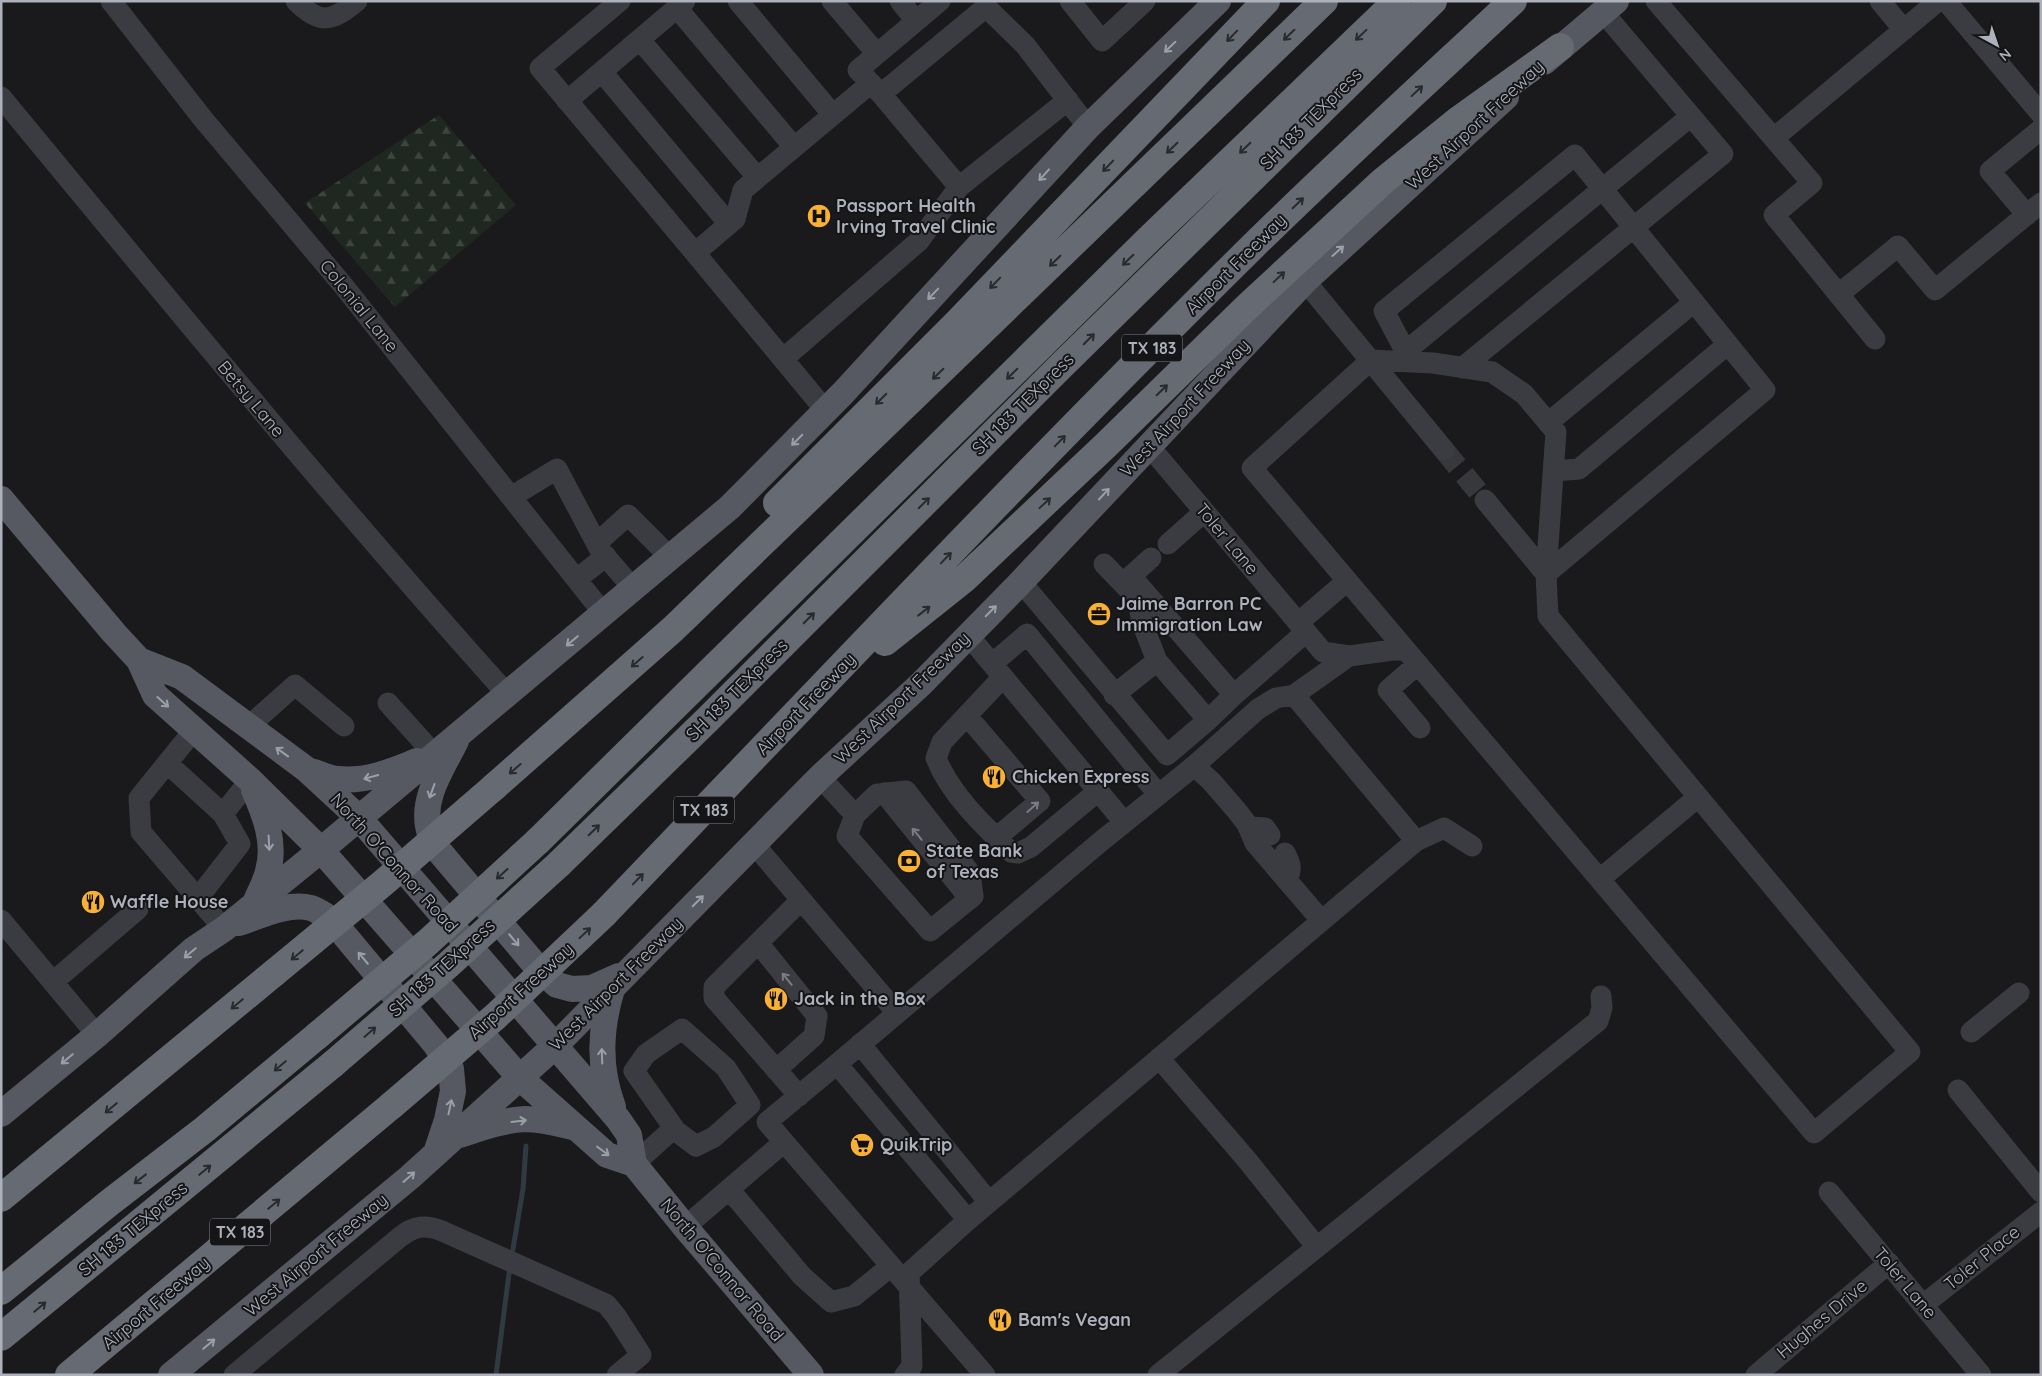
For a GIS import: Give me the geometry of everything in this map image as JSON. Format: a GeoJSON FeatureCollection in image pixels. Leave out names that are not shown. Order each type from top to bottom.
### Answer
{"type":"FeatureCollection","features":[{"type":"Feature","properties":{"kind":"highway"},"geometry":{"type":"LineString","coordinates":[[673,629],[735,546],[957,323],[1266,1]]}},
{"type":"Feature","properties":{"kind":"highway"},"geometry":{"type":"LineString","coordinates":[[5,1194],[383,884],[673,629],[1324,1]]}},
{"type":"Feature","properties":{"kind":"highway","name":"SH 183 TEXpress"},"geometry":{"type":"LineString","coordinates":[[1,1291],[102,1208],[205,1129],[318,1035],[428,942],[538,842],[1151,238],[1397,1]]}},
{"type":"Feature","properties":{"kind":"highway","name":"SH 183 TEXpress"},"geometry":{"type":"LineString","coordinates":[[1,1337],[333,1064],[448,965],[558,864],[707,720],[1068,359],[1433,1]]}},
{"type":"Feature","properties":{"kind":"highway","name":"Airport Freeway"},"geometry":{"type":"LineString","coordinates":[[79,1370],[496,1016],[604,914],[996,506],[1245,254],[1513,1]]}},
{"type":"Feature","properties":{"kind":"highway"},"geometry":{"type":"LineString","coordinates":[[803,706],[964,579],[1105,446],[1248,306],[1383,181],[1458,121],[1560,47]]}},
{"type":"Feature","properties":{"kind":"main road"},"geometry":{"type":"LineString","coordinates":[[1,1114],[97,1035],[194,949],[224,929],[321,850],[461,731],[604,614],[632,587],[730,507],[826,411],[1088,127],[1218,1]]}},
{"type":"Feature","properties":{"kind":"main road","name":"West Airport Freeway"},"geometry":{"type":"LineString","coordinates":[[171,1375],[410,1177],[556,1045],[820,777],[920,684],[1021,582],[1305,281],[1560,47],[1609,7]]}},
{"type":"Feature","properties":{"kind":"main road","name":"North O'Connor Road"},"geometry":{"type":"LineString","coordinates":[[1,499],[139,660],[155,694],[250,780],[321,850],[520,1078],[607,1155],[634,1164]]}},
{"type":"Feature","properties":{"kind":"main road","name":"North O'Connor Road"},"geometry":{"type":"LineString","coordinates":[[139,660],[182,676],[306,769],[359,818],[618,1119],[629,1135],[634,1164],[811,1375]]}},
{"type":"Feature","properties":{"kind":"main road"},"geometry":{"type":"LineString","coordinates":[[461,731],[431,790],[426,811],[429,834],[439,851],[536,966],[557,985],[572,989],[592,988],[620,980]]}},
{"type":"Feature","properties":{"kind":"main road"},"geometry":{"type":"LineString","coordinates":[[306,769],[335,779],[361,779],[394,770],[434,754]]}},
{"type":"Feature","properties":{"kind":"main road"},"geometry":{"type":"LineString","coordinates":[[250,780],[266,817],[270,841],[269,870],[256,902]]}},
{"type":"Feature","properties":{"kind":"main road"},"geometry":{"type":"LineString","coordinates":[[224,929],[266,913],[294,907],[311,908],[331,919],[436,1045],[451,1069],[454,1091],[447,1120],[445,1145],[495,1124],[525,1119],[546,1121],[576,1128]]}},
{"type":"Feature","properties":{"kind":"main road"},"geometry":{"type":"LineString","coordinates":[[618,1119],[608,1094],[602,1068],[602,1032],[605,1013],[620,980]]}},
{"type":"Feature","properties":{"kind":"street","name":"Colonial Lane"},"geometry":{"type":"LineString","coordinates":[[111,1],[203,119],[342,284],[604,614]]}},
{"type":"Feature","properties":{"kind":"street"},"geometry":{"type":"LineString","coordinates":[[296,1],[306,11],[328,20],[357,1]]}},
{"type":"Feature","properties":{"kind":"street"},"geometry":{"type":"LineString","coordinates":[[620,1],[540,68],[826,411]]}},
{"type":"Feature","properties":{"kind":"street"},"geometry":{"type":"LineString","coordinates":[[738,1],[834,115]]}},
{"type":"Feature","properties":{"kind":"street"},"geometry":{"type":"LineString","coordinates":[[832,1],[876,54]]}},
{"type":"Feature","properties":{"kind":"street"},"geometry":{"type":"LineString","coordinates":[[900,1],[916,21]]}},
{"type":"Feature","properties":{"kind":"street"},"geometry":{"type":"LineString","coordinates":[[940,1],[858,70],[876,88],[960,187]]}},
{"type":"Feature","properties":{"kind":"street"},"geometry":{"type":"LineString","coordinates":[[1070,1],[1102,41],[1142,2]]}},
{"type":"Feature","properties":{"kind":"street"},"geometry":{"type":"LineString","coordinates":[[1656,1],[1812,183],[1774,215],[1875,339]]}},
{"type":"Feature","properties":{"kind":"street"},"geometry":{"type":"LineString","coordinates":[[1880,1],[1904,30]]}},
{"type":"Feature","properties":{"kind":"street"},"geometry":{"type":"LineString","coordinates":[[1774,138],[1938,1]]}},
{"type":"Feature","properties":{"kind":"street"},"geometry":{"type":"LineString","coordinates":[[1946,1],[2037,104]]}},
{"type":"Feature","properties":{"kind":"street"},"geometry":{"type":"LineString","coordinates":[[695,253],[735,219],[743,190],[758,177],[834,115],[876,88],[984,4],[1025,45],[1088,127]]}},
{"type":"Feature","properties":{"kind":"street"},"geometry":{"type":"LineString","coordinates":[[567,101],[681,5],[794,147]]}},
{"type":"Feature","properties":{"kind":"street"},"geometry":{"type":"LineString","coordinates":[[1462,368],[1722,154],[1609,7]]}},
{"type":"Feature","properties":{"kind":"street"},"geometry":{"type":"LineString","coordinates":[[640,40],[758,177]]}},
{"type":"Feature","properties":{"kind":"street"},"geometry":{"type":"LineString","coordinates":[[602,72],[729,224]]}},
{"type":"Feature","properties":{"kind":"street","name":"Betsy Lane"},"geometry":{"type":"LineString","coordinates":[[1,97],[206,346],[392,566],[507,694]]}},
{"type":"Feature","properties":{"kind":"street"},"geometry":{"type":"LineString","coordinates":[[782,359],[919,241],[960,187],[1068,100]]}},
{"type":"Feature","properties":{"kind":"street"},"geometry":{"type":"LineString","coordinates":[[1409,357],[1602,189],[1691,116]]}},
{"type":"Feature","properties":{"kind":"street"},"geometry":{"type":"LineString","coordinates":[[1839,294],[1898,246],[1935,290],[2034,209],[1990,171],[2041,129]]}},
{"type":"Feature","properties":{"kind":"street"},"geometry":{"type":"LineString","coordinates":[[1409,357],[1384,311],[1574,155],[1765,390],[1546,574]]}},
{"type":"Feature","properties":{"kind":"street"},"geometry":{"type":"LineString","coordinates":[[1305,281],[1444,450]]}},
{"type":"Feature","properties":{"kind":"street"},"geometry":{"type":"LineString","coordinates":[[1552,427],[1694,302]]}},
{"type":"Feature","properties":{"kind":"street"},"geometry":{"type":"LineString","coordinates":[[1554,471],[1579,469],[1728,344]]}},
{"type":"Feature","properties":{"kind":"street"},"geometry":{"type":"LineString","coordinates":[[1409,357],[1492,372],[1524,394],[1552,427],[1554,471],[1546,574],[1548,616],[1910,1052],[1814,1133],[1252,468],[1371,360],[1409,357]]}},
{"type":"Feature","properties":{"kind":"street","name":"Toler Lane"},"geometry":{"type":"LineString","coordinates":[[1149,446],[1323,652],[1349,656]]}},
{"type":"Feature","properties":{"kind":"street"},"geometry":{"type":"LineString","coordinates":[[511,497],[557,469],[602,550],[632,587]]}},
{"type":"Feature","properties":{"kind":"street"},"geometry":{"type":"LineString","coordinates":[[1486,500],[1546,574]]}},
{"type":"Feature","properties":{"kind":"street"},"geometry":{"type":"LineString","coordinates":[[1168,544],[1204,512]]}},
{"type":"Feature","properties":{"kind":"street"},"geometry":{"type":"LineString","coordinates":[[577,580],[628,515],[670,557]]}},
{"type":"Feature","properties":{"kind":"street"},"geometry":{"type":"LineString","coordinates":[[1151,558],[1131,576],[1234,695]]}},
{"type":"Feature","properties":{"kind":"street"},"geometry":{"type":"LineString","coordinates":[[1104,564],[1130,591],[1138,605],[1142,623],[1157,661],[1208,720]]}},
{"type":"Feature","properties":{"kind":"street"},"geometry":{"type":"LineString","coordinates":[[1021,582],[1167,755],[1234,695],[1347,581]]}},
{"type":"Feature","properties":{"kind":"street"},"geometry":{"type":"LineString","coordinates":[[968,634],[1124,822]]}},
{"type":"Feature","properties":{"kind":"street"},"geometry":{"type":"LineString","coordinates":[[1098,791],[1031,847],[1018,853],[1011,852],[978,821],[941,771],[936,758],[942,742],[967,716],[998,671],[1027,634],[1158,794]]}},
{"type":"Feature","properties":{"kind":"street"},"geometry":{"type":"LineString","coordinates":[[985,1375],[767,1122],[1124,822],[1194,766],[1258,709],[1276,698],[1294,695],[1349,656],[1393,650],[1412,657]]}},
{"type":"Feature","properties":{"kind":"street"},"geometry":{"type":"LineString","coordinates":[[1412,657],[1388,690],[1420,728]]}},
{"type":"Feature","properties":{"kind":"street"},"geometry":{"type":"LineString","coordinates":[[1114,694],[1157,661]]}},
{"type":"Feature","properties":{"kind":"street"},"geometry":{"type":"LineString","coordinates":[[248,727],[295,685],[344,726]]}},
{"type":"Feature","properties":{"kind":"street"},"geometry":{"type":"LineString","coordinates":[[1294,695],[1416,841]]}},
{"type":"Feature","properties":{"kind":"street"},"geometry":{"type":"LineString","coordinates":[[388,703],[434,754]]}},
{"type":"Feature","properties":{"kind":"street"},"geometry":{"type":"LineString","coordinates":[[967,716],[1040,801],[996,838]]}},
{"type":"Feature","properties":{"kind":"street"},"geometry":{"type":"LineString","coordinates":[[194,730],[139,798],[141,832],[224,929]]}},
{"type":"Feature","properties":{"kind":"street"},"geometry":{"type":"LineString","coordinates":[[167,764],[223,814],[240,844],[198,898]]}},
{"type":"Feature","properties":{"kind":"street"},"geometry":{"type":"LineString","coordinates":[[1194,766],[1224,796],[1248,827],[1255,843],[1321,920]]}},
{"type":"Feature","properties":{"kind":"street"},"geometry":{"type":"LineString","coordinates":[[820,777],[855,815]]}},
{"type":"Feature","properties":{"kind":"street"},"geometry":{"type":"LineString","coordinates":[[223,814],[250,780]]}},
{"type":"Feature","properties":{"kind":"street"},"geometry":{"type":"LineString","coordinates":[[906,791],[970,873],[974,896],[930,931],[846,836],[855,815],[877,794],[906,791]]}},
{"type":"Feature","properties":{"kind":"street"},"geometry":{"type":"LineString","coordinates":[[1600,879],[1698,797]]}},
{"type":"Feature","properties":{"kind":"street"},"geometry":{"type":"LineString","coordinates":[[1248,827],[1265,828],[1270,835]]}},
{"type":"Feature","properties":{"kind":"street"},"geometry":{"type":"LineString","coordinates":[[912,1372],[909,1273],[989,1202],[1416,841],[1444,828],[1472,846]]}},
{"type":"Feature","properties":{"kind":"street"},"geometry":{"type":"LineString","coordinates":[[754,844],[897,1013]]}},
{"type":"Feature","properties":{"kind":"street"},"geometry":{"type":"LineString","coordinates":[[1285,853],[1291,864],[1287,880]]}},
{"type":"Feature","properties":{"kind":"street"},"geometry":{"type":"LineString","coordinates":[[799,1096],[714,998],[714,987],[801,900]]}},
{"type":"Feature","properties":{"kind":"street"},"geometry":{"type":"LineString","coordinates":[[53,982],[138,909]]}},
{"type":"Feature","properties":{"kind":"street"},"geometry":{"type":"LineString","coordinates":[[1,920],[97,1035]]}},
{"type":"Feature","properties":{"kind":"street"},"geometry":{"type":"LineString","coordinates":[[759,944],[817,1016],[814,1036],[776,1070]]}},
{"type":"Feature","properties":{"kind":"street"},"geometry":{"type":"LineString","coordinates":[[1971,1032],[2019,993]]}},
{"type":"Feature","properties":{"kind":"street"},"geometry":{"type":"LineString","coordinates":[[1158,1375],[1598,1021],[1602,1008],[1601,996]]}},
{"type":"Feature","properties":{"kind":"street"},"geometry":{"type":"LineString","coordinates":[[682,1029],[726,1068],[750,1105],[714,1137],[696,1146],[674,1128],[634,1071],[646,1054],[682,1029]]}},
{"type":"Feature","properties":{"kind":"street"},"geometry":{"type":"LineString","coordinates":[[860,1044],[989,1202]]}},
{"type":"Feature","properties":{"kind":"street"},"geometry":{"type":"LineString","coordinates":[[1159,1058],[1247,1160],[1316,1246]]}},
{"type":"Feature","properties":{"kind":"street"},"geometry":{"type":"LineString","coordinates":[[837,1064],[968,1220]]}},
{"type":"Feature","properties":{"kind":"street"},"geometry":{"type":"LineString","coordinates":[[1958,1090],[2041,1192]]}},
{"type":"Feature","properties":{"kind":"street"},"geometry":{"type":"LineString","coordinates":[[634,1164],[674,1128]]}},
{"type":"Feature","properties":{"kind":"street"},"geometry":{"type":"LineString","coordinates":[[685,1227],[784,1142]]}},
{"type":"Feature","properties":{"kind":"street"},"geometry":{"type":"LineString","coordinates":[[729,1189],[802,1276],[831,1302],[854,1296],[891,1266]]}},
{"type":"Feature","properties":{"kind":"street","name":"Toler Lane"},"geometry":{"type":"LineString","coordinates":[[1829,1192],[1981,1375]]}},
{"type":"Feature","properties":{"kind":"street","name":"Toler Place"},"geometry":{"type":"LineString","coordinates":[[1924,1305],[2041,1212]]}},
{"type":"Feature","properties":{"kind":"street"},"geometry":{"type":"LineString","coordinates":[[234,1375],[409,1230],[420,1226],[432,1226],[606,1304],[616,1316],[641,1356],[617,1375]]}},
{"type":"Feature","properties":{"kind":"street","name":"Hughes Drive"},"geometry":{"type":"LineString","coordinates":[[1756,1375],[1889,1263]]}},
{"type":"Feature","properties":{"kind":"green space"},"geometry":{"type":"Polygon","coordinates":[[[439,115],[516,205],[395,307],[305,203],[439,115]]]}},
{"type":"Feature","properties":{"kind":"waterway"},"geometry":{"type":"LineString","coordinates":[[512,1255],[523,1189],[526,1146]]}},
{"type":"Feature","properties":{"kind":"waterway"},"geometry":{"type":"LineString","coordinates":[[496,1375],[510,1266]]}},
{"type":"Feature","properties":{"kind":"tunnel"},"geometry":{"type":"LineString","coordinates":[[1444,450],[1485,500]]}},
{"type":"Feature","properties":{"kind":"place","name":"Passport Health Irving Travel Clinic"},"geometry":{"type":"Point","coordinates":[819,216]}},
{"type":"Feature","properties":{"kind":"place","name":"Jaime Barron PC Immigration Law"},"geometry":{"type":"Point","coordinates":[1099,614]}},
{"type":"Feature","properties":{"kind":"place","name":"Chicken Express"},"geometry":{"type":"Point","coordinates":[994,777]}},
{"type":"Feature","properties":{"kind":"place","name":"State Bank of Texas"},"geometry":{"type":"Point","coordinates":[909,861]}},
{"type":"Feature","properties":{"kind":"place","name":"Waffle House"},"geometry":{"type":"Point","coordinates":[93,902]}},
{"type":"Feature","properties":{"kind":"place","name":"Jack in the Box"},"geometry":{"type":"Point","coordinates":[776,999]}},
{"type":"Feature","properties":{"kind":"place","name":"QuikTrip"},"geometry":{"type":"Point","coordinates":[862,1145]}},
{"type":"Feature","properties":{"kind":"place","name":"Bam's Vegan"},"geometry":{"type":"Point","coordinates":[1000,1320]}}]}
